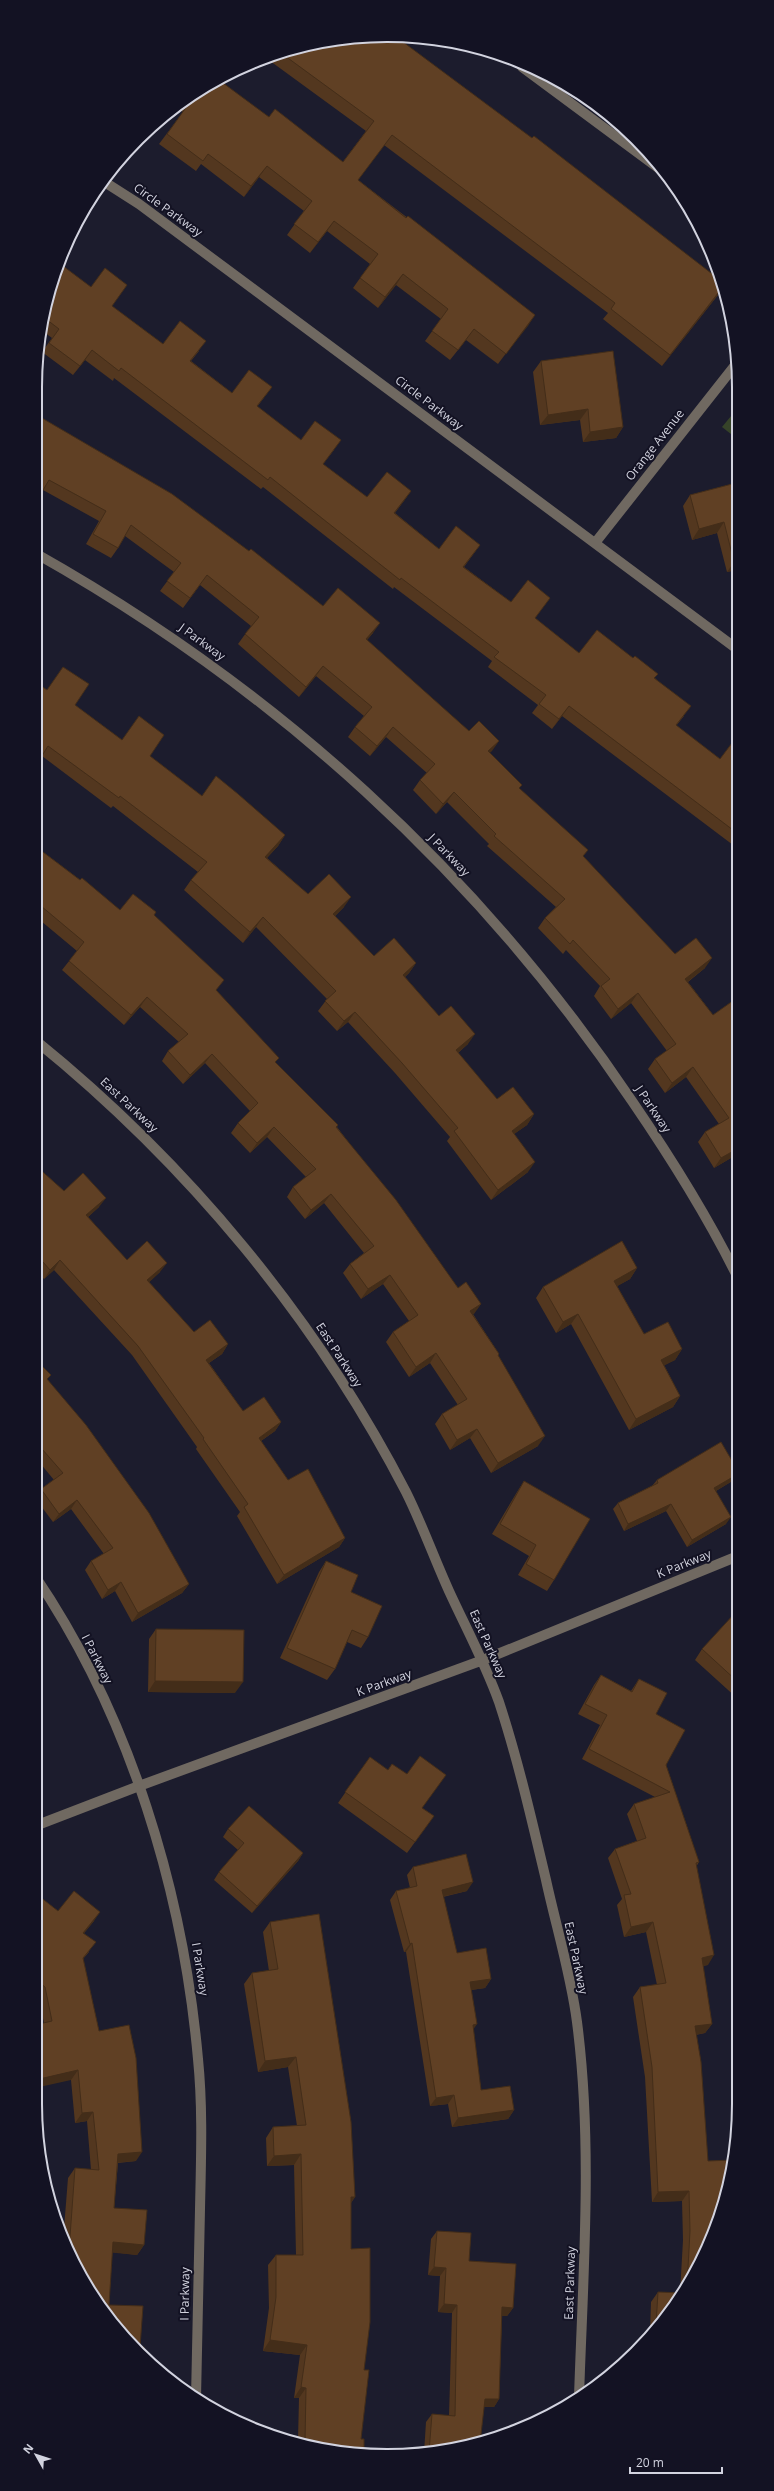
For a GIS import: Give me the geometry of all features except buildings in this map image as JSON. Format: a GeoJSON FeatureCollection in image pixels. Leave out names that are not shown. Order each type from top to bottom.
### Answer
{"type":"FeatureCollection","features":[{"type":"Feature","properties":{"kind":"street"},"geometry":{"type":"LineString","coordinates":[[531,74],[643,157]]}},
{"type":"Feature","properties":{"kind":"street","name":"Circle Parkway"},"geometry":{"type":"LineString","coordinates":[[108,184],[139,204],[732,646]]}},
{"type":"Feature","properties":{"kind":"street","name":"Orange Avenue"},"geometry":{"type":"LineString","coordinates":[[595,543],[731,370]]}},
{"type":"Feature","properties":{"kind":"street","name":"J Parkway"},"geometry":{"type":"LineString","coordinates":[[42,557],[98,589],[200,656],[297,730],[356,782],[416,840],[500,928],[600,1053],[668,1155],[732,1267]]}},
{"type":"Feature","properties":{"kind":"street","name":"East Parkway"},"geometry":{"type":"LineString","coordinates":[[42,1046],[70,1068],[143,1134],[211,1207],[274,1284],[358,1408],[407,1494],[449,1592],[483,1660],[500,1706],[527,1802],[577,2020],[584,2120],[585,2203],[579,2391]]}},
{"type":"Feature","properties":{"kind":"street","name":"K Parkway"},"geometry":{"type":"LineString","coordinates":[[42,1823],[139,1786],[483,1660],[732,1558]]}},
{"type":"Feature","properties":{"kind":"street","name":"I Parkway"},"geometry":{"type":"LineString","coordinates":[[42,1588],[76,1645],[109,1710],[139,1786],[159,1846],[178,1916],[191,1988],[199,2061],[202,2133],[196,2392]]}},
{"type":"Feature","properties":{"kind":"green space"},"geometry":{"type":"Polygon","coordinates":[[[732,415],[732,435],[722,427],[732,415]]]}}]}
